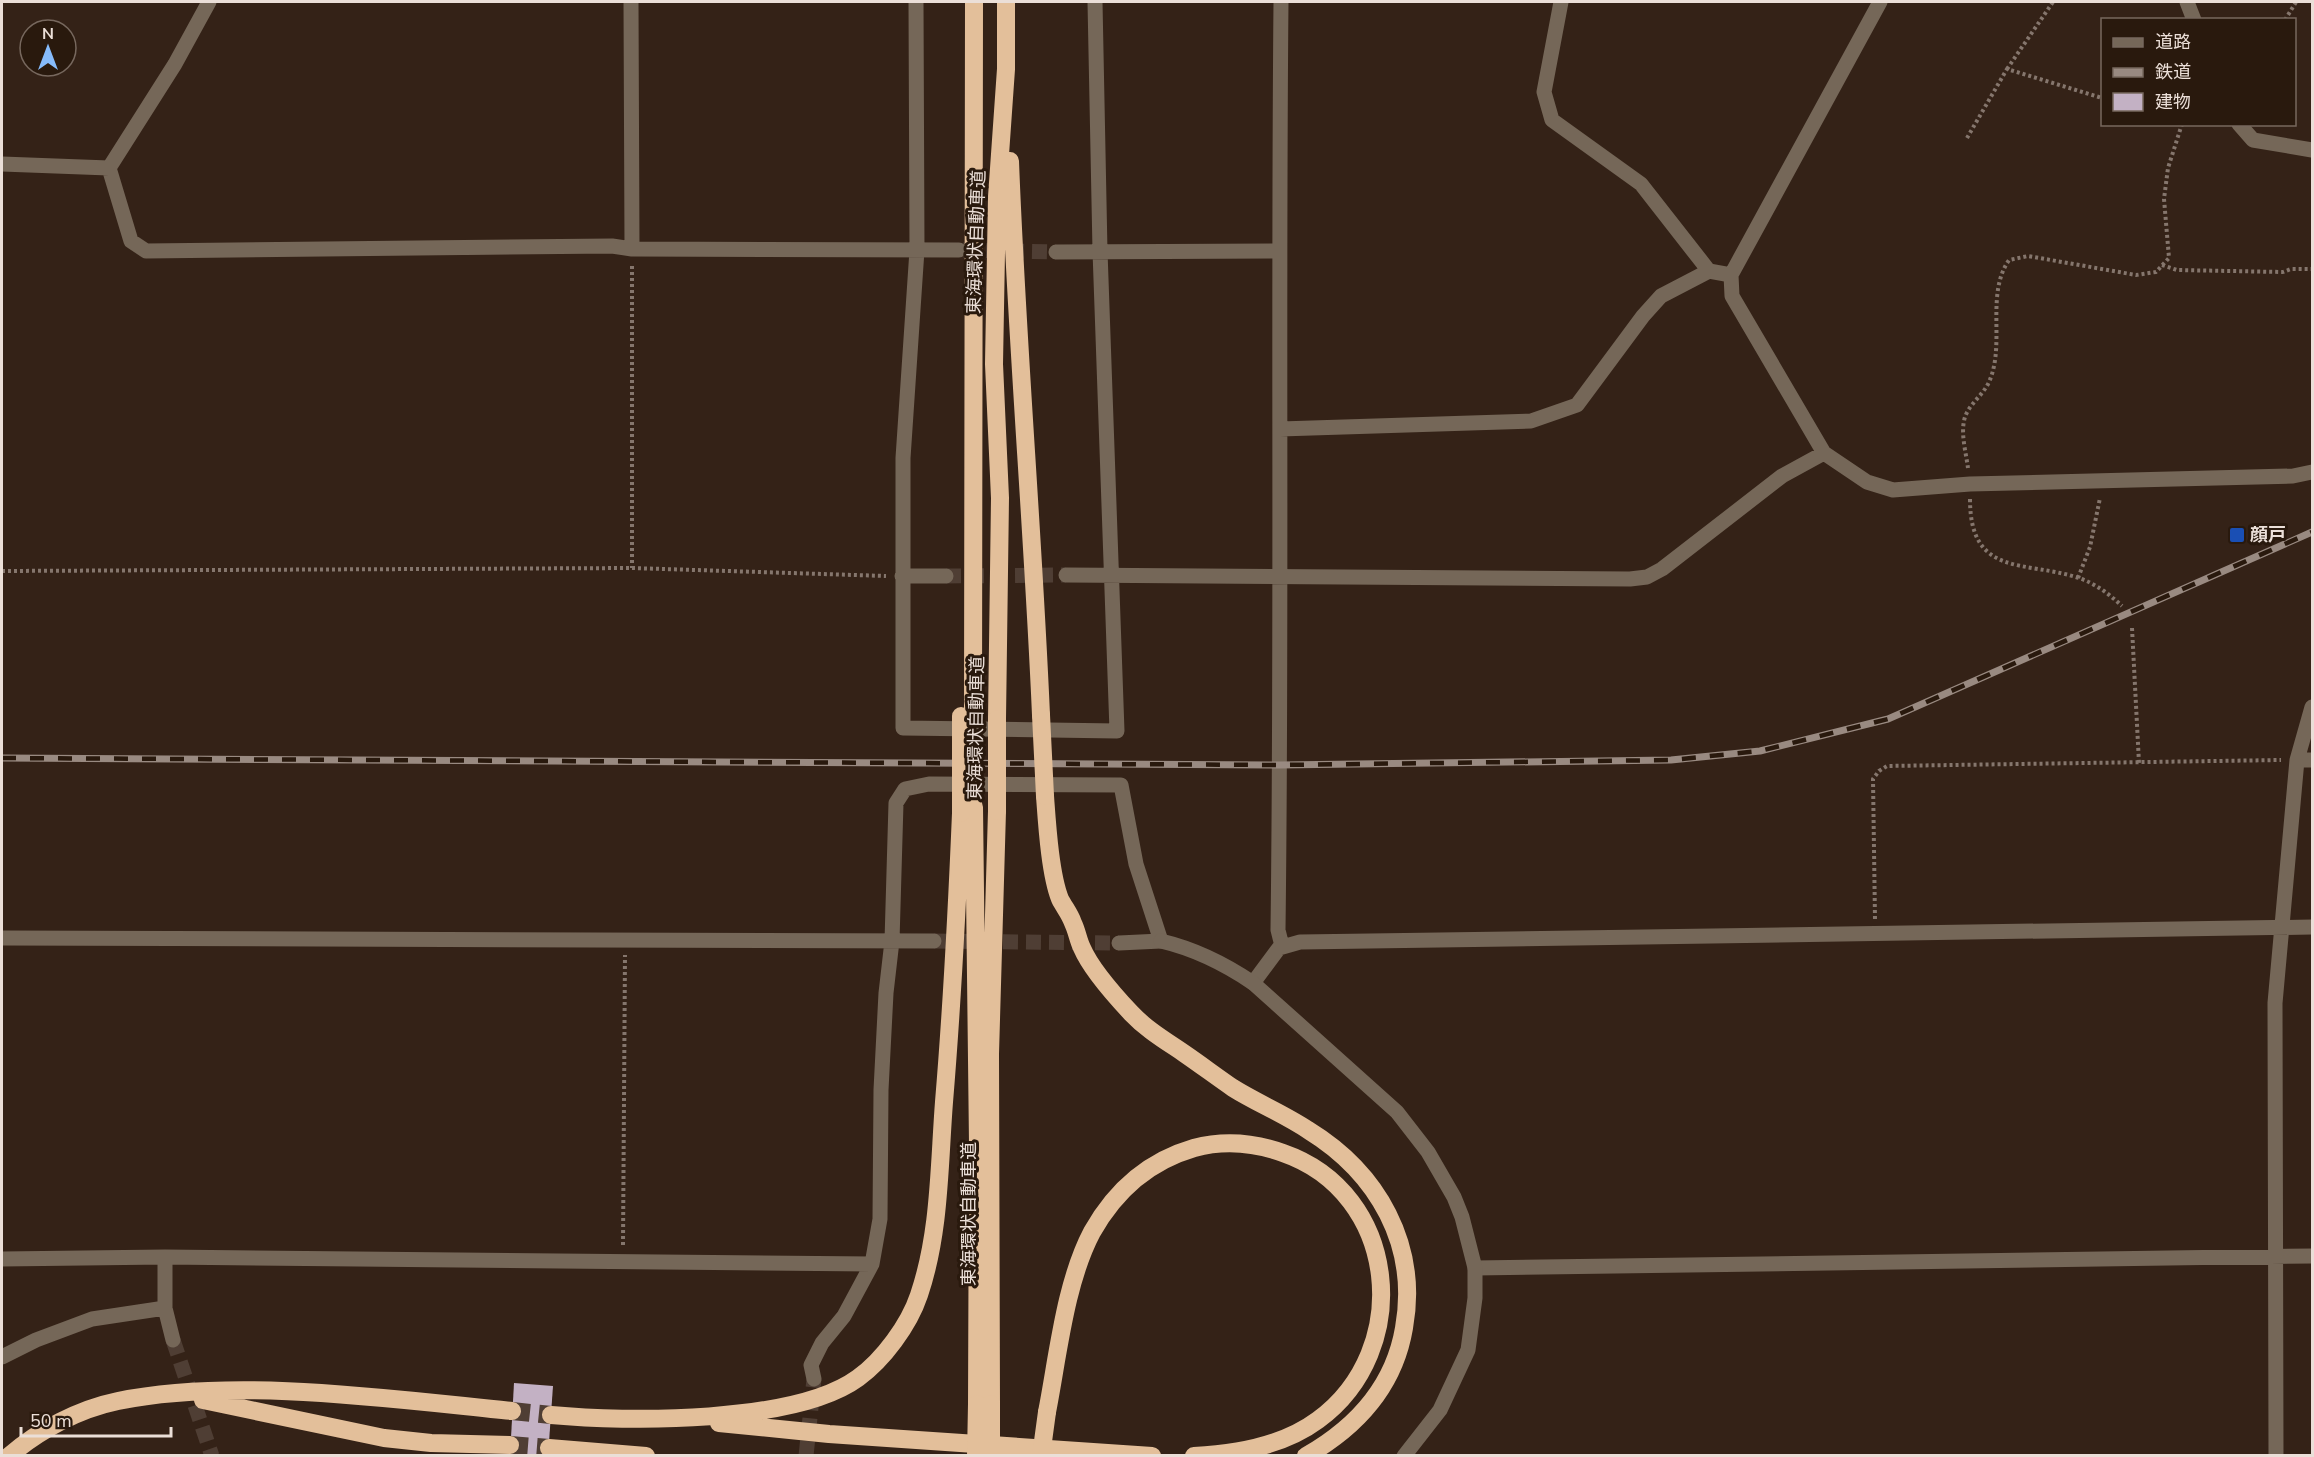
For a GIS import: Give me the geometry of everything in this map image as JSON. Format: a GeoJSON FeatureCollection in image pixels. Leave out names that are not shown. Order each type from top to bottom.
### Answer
{"type":"FeatureCollection","features":[{"type":"Feature","properties":{"kind":"highway","name":"東海環状自動車道"},"geometry":{"type":"LineString","coordinates":[[974,2],[968,810],[984,1404],[991,1455]]}},
{"type":"Feature","properties":{"kind":"highway","name":"東海環状自動車道"},"geometry":{"type":"LineString","coordinates":[[976,1455],[984,1404],[997,811],[1000,498],[994,364],[997,197],[1006,69],[1006,2]]}},
{"type":"Feature","properties":{"kind":"highway"},"geometry":{"type":"LineString","coordinates":[[1006,69],[1016,317],[1035,569],[1045,796],[1048,837],[1060,898],[1073,921],[1082,950],[1113,992],[1155,1035],[1234,1089],[1310,1131],[1341,1154],[1364,1176],[1383,1202],[1396,1228],[1404,1257],[1407,1314],[1402,1341],[1392,1370],[1376,1398],[1356,1422],[1330,1443],[1306,1455]]}},
{"type":"Feature","properties":{"kind":"highway"},"geometry":{"type":"LineString","coordinates":[[551,1415],[675,1418],[719,1416],[793,1404],[825,1394],[857,1378],[886,1351],[919,1297],[941,1179],[944,1105],[968,810]]}},
{"type":"Feature","properties":{"kind":"highway"},"geometry":{"type":"LineString","coordinates":[[1041,1455],[1047,1412],[1078,1267],[1092,1233],[1109,1207],[1129,1184],[1152,1166],[1181,1152],[1206,1145],[1236,1143],[1265,1146],[1317,1169],[1356,1208],[1370,1232],[1380,1266],[1382,1297],[1377,1334],[1359,1377],[1346,1395],[1318,1420],[1286,1438],[1248,1450],[1194,1455]]}},
{"type":"Feature","properties":{"kind":"highway"},"geometry":{"type":"LineString","coordinates":[[9,1455],[47,1429],[81,1412],[116,1401],[151,1395],[206,1392],[309,1394],[513,1411]]}},
{"type":"Feature","properties":{"kind":"highway"},"geometry":{"type":"LineString","coordinates":[[151,1395],[203,1400],[384,1438],[510,1445]]}},
{"type":"Feature","properties":{"kind":"highway"},"geometry":{"type":"LineString","coordinates":[[675,1418],[829,1434],[1152,1455]]}},
{"type":"Feature","properties":{"kind":"highway"},"geometry":{"type":"LineString","coordinates":[[549,1448],[646,1455]]}},
{"type":"Feature","properties":{"kind":"street"},"geometry":{"type":"LineString","coordinates":[[209,2],[175,64],[109,168],[131,241],[146,250],[554,246],[612,246],[632,249],[959,250]]}},
{"type":"Feature","properties":{"kind":"street"},"geometry":{"type":"LineString","coordinates":[[632,2],[632,249]]}},
{"type":"Feature","properties":{"kind":"street"},"geometry":{"type":"LineString","coordinates":[[916,2],[917,250],[903,458],[903,728],[1117,731],[1100,250],[1095,2]]}},
{"type":"Feature","properties":{"kind":"street"},"geometry":{"type":"LineString","coordinates":[[1281,2],[1279,250],[1282,577],[1278,930],[1282,946]]}},
{"type":"Feature","properties":{"kind":"street"},"geometry":{"type":"LineString","coordinates":[[1561,2],[1544,92],[1552,120],[1641,184],[1710,272]]}},
{"type":"Feature","properties":{"kind":"street"},"geometry":{"type":"LineString","coordinates":[[1880,2],[1731,275],[1732,296],[1824,453],[1867,482],[1893,490],[1970,484],[2293,476],[2313,471]]}},
{"type":"Feature","properties":{"kind":"street"},"geometry":{"type":"LineString","coordinates":[[2187,2],[2193,18]]}},
{"type":"Feature","properties":{"kind":"street"},"geometry":{"type":"LineString","coordinates":[[2241,126],[2253,140],[2313,150]]}},
{"type":"Feature","properties":{"kind":"street"},"geometry":{"type":"LineString","coordinates":[[2,164],[109,168]]}},
{"type":"Feature","properties":{"kind":"street"},"geometry":{"type":"LineString","coordinates":[[1056,252],[1279,250]]}},
{"type":"Feature","properties":{"kind":"street"},"geometry":{"type":"LineString","coordinates":[[1280,429],[1531,421],[1578,405],[1660,296],[1710,272],[1731,275]]}},
{"type":"Feature","properties":{"kind":"street"},"geometry":{"type":"LineString","coordinates":[[1066,575],[1630,579],[1647,577],[1662,569],[1782,476],[1824,453]]}},
{"type":"Feature","properties":{"kind":"street"},"geometry":{"type":"LineString","coordinates":[[902,576],[946,576]]}},
{"type":"Feature","properties":{"kind":"street"},"geometry":{"type":"LineString","coordinates":[[2276,1455],[2275,1003],[2280,928],[2313,707]]}},
{"type":"Feature","properties":{"kind":"street"},"geometry":{"type":"LineString","coordinates":[[813,1379],[811,1365],[822,1343],[844,1316],[872,1264],[880,1219],[881,1079],[886,993],[892,940],[896,803],[905,789],[929,784],[1121,785],[1136,864],[1161,941]]}},
{"type":"Feature","properties":{"kind":"street"},"geometry":{"type":"LineString","coordinates":[[1252,983],[1282,946],[1312,942],[2313,927]]}},
{"type":"Feature","properties":{"kind":"street"},"geometry":{"type":"LineString","coordinates":[[2,938],[934,940]]}},
{"type":"Feature","properties":{"kind":"street"},"geometry":{"type":"LineString","coordinates":[[1119,943],[1161,941],[1184,946],[1232,969],[1252,983],[1397,1112],[1428,1152],[1454,1197],[1475,1268],[1475,1298],[1468,1350],[1440,1410],[1404,1455]]}},
{"type":"Feature","properties":{"kind":"street"},"geometry":{"type":"LineString","coordinates":[[1475,1268],[2313,1256]]}},
{"type":"Feature","properties":{"kind":"street"},"geometry":{"type":"LineString","coordinates":[[2,1259],[165,1257],[872,1264]]}},
{"type":"Feature","properties":{"kind":"street"},"geometry":{"type":"LineString","coordinates":[[165,1257],[165,1308],[173,1340]]}},
{"type":"Feature","properties":{"kind":"street"},"geometry":{"type":"LineString","coordinates":[[2,1357],[36,1340],[92,1319],[165,1308]]}},
{"type":"Feature","properties":{"kind":"path"},"geometry":{"type":"LineString","coordinates":[[1967,138],[2007,69],[2053,2]]}},
{"type":"Feature","properties":{"kind":"path"},"geometry":{"type":"LineString","coordinates":[[2286,18],[2296,2]]}},
{"type":"Feature","properties":{"kind":"path"},"geometry":{"type":"LineString","coordinates":[[2007,69],[2101,97]]}},
{"type":"Feature","properties":{"kind":"path"},"geometry":{"type":"LineString","coordinates":[[2122,606],[2100,587],[2078,578],[2012,566],[1990,557],[1981,547],[1974,532],[1970,506],[1970,484],[1963,424],[1966,411],[1989,383],[1994,359],[1999,274],[2009,260],[2028,256],[2136,275],[2156,272],[2169,258],[2164,199],[2168,168],[2180,126]]}},
{"type":"Feature","properties":{"kind":"path"},"geometry":{"type":"LineString","coordinates":[[632,249],[632,568]]}},
{"type":"Feature","properties":{"kind":"path"},"geometry":{"type":"LineString","coordinates":[[2162,265],[2177,270],[2283,272],[2313,270]]}},
{"type":"Feature","properties":{"kind":"path"},"geometry":{"type":"LineString","coordinates":[[2078,578],[2090,548],[2102,481]]}},
{"type":"Feature","properties":{"kind":"path"},"geometry":{"type":"LineString","coordinates":[[2,571],[632,568],[902,576]]}},
{"type":"Feature","properties":{"kind":"path"},"geometry":{"type":"LineString","coordinates":[[2132,628],[2139,763]]}},
{"type":"Feature","properties":{"kind":"path"},"geometry":{"type":"LineString","coordinates":[[1875,934],[1873,779],[1878,771],[1887,766],[2305,760]]}},
{"type":"Feature","properties":{"kind":"path"},"geometry":{"type":"LineString","coordinates":[[623,1262],[626,940]]}},
{"type":"Feature","properties":{"kind":"building"},"geometry":{"type":"Polygon","coordinates":[[[514,1383],[553,1386],[548,1456],[510,1456],[514,1383]]]}},
{"type":"Feature","properties":{"kind":"tunnel"},"geometry":{"type":"LineString","coordinates":[[963,250],[1056,252]]}},
{"type":"Feature","properties":{"kind":"tunnel"},"geometry":{"type":"LineString","coordinates":[[946,576],[1066,575]]}},
{"type":"Feature","properties":{"kind":"tunnel"},"geometry":{"type":"LineString","coordinates":[[934,941],[1119,943]]}},
{"type":"Feature","properties":{"kind":"tunnel"},"geometry":{"type":"LineString","coordinates":[[173,1340],[212,1456]]}},
{"type":"Feature","properties":{"kind":"tunnel"},"geometry":{"type":"LineString","coordinates":[[806,1456],[814,1379]]}},
{"type":"Feature","properties":{"kind":"tunnel"},"geometry":{"type":"LineString","coordinates":[[512,1411],[551,1415]]}},
{"type":"Feature","properties":{"kind":"tunnel"},"geometry":{"type":"LineString","coordinates":[[510,1445],[549,1448]]}},
{"type":"Feature","properties":{"kind":"railway"},"geometry":{"type":"LineString","coordinates":[[2,758],[1280,765],[1671,760],[1760,751],[1888,719],[2312,532]]}},
{"type":"Feature","properties":{"kind":"place","name":"顔戸"},"geometry":{"type":"Point","coordinates":[2237,535]}}]}
